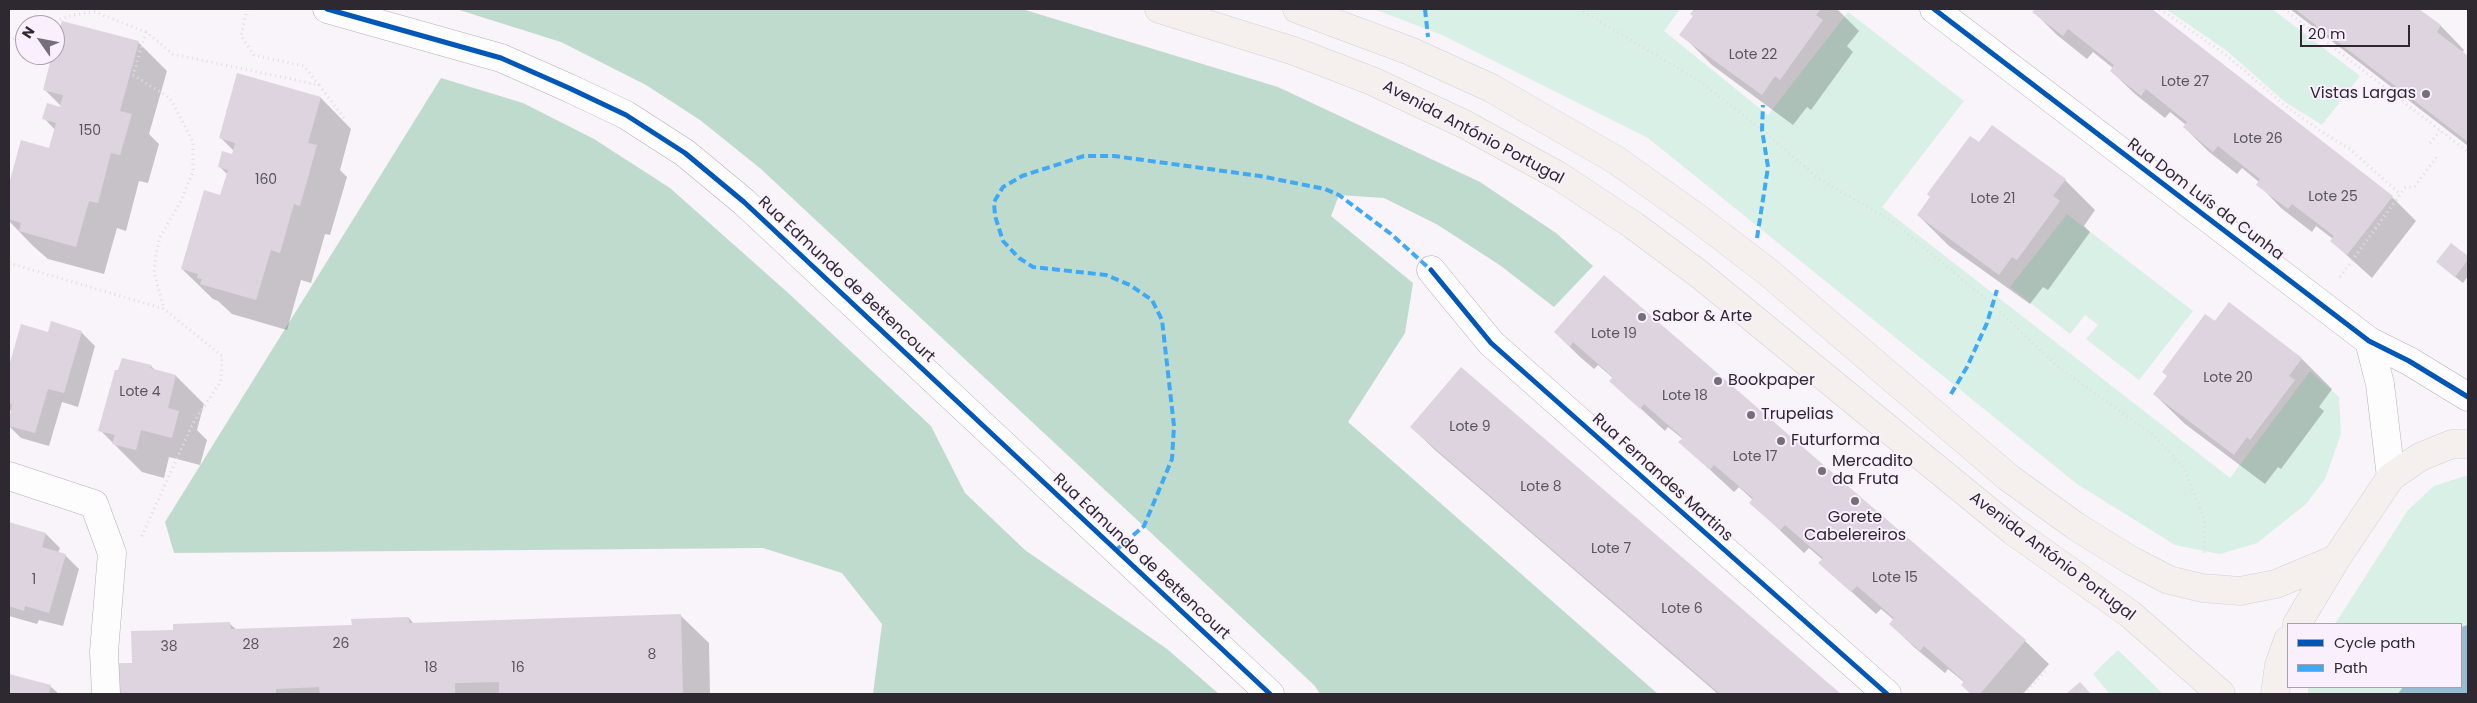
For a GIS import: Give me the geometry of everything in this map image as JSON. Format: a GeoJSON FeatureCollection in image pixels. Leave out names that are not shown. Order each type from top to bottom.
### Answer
{"type":"FeatureCollection","features":[{"type":"Feature","properties":{"kind":"main road","name":"Avenida António Portugal"},"geometry":{"type":"LineString","coordinates":[[1160,9],[1284,48],[1372,80],[1464,124],[1558,176],[1633,225],[1699,274],[2012,531],[2130,614],[2220,694]]}},
{"type":"Feature","properties":{"kind":"main road"},"geometry":{"type":"LineString","coordinates":[[1297,9],[1410,51],[1490,88],[1616,160],[1696,216],[1768,272],[2009,478],[2077,527],[2132,562],[2169,580],[2202,588],[2240,591],[2276,584],[2336,559]]}},
{"type":"Feature","properties":{"kind":"main road"},"geometry":{"type":"LineString","coordinates":[[2298,623],[2336,559],[2392,477],[2420,457],[2452,444],[2468,444]]}},
{"type":"Feature","properties":{"kind":"main road"},"geometry":{"type":"LineString","coordinates":[[2275,694],[2279,665],[2287,643]]}},
{"type":"Feature","properties":{"kind":"street","name":"Rua Edmundo de Bettencourt"},"geometry":{"type":"LineString","coordinates":[[326,9],[500,58],[570,88],[626,116],[685,153],[744,202],[1270,694]]}},
{"type":"Feature","properties":{"kind":"street","name":"Rua Dom Luís da Cunha"},"geometry":{"type":"LineString","coordinates":[[1934,9],[2369,341],[2409,361],[2468,397]]}},
{"type":"Feature","properties":{"kind":"street","name":"Rua Fernandes Martins"},"geometry":{"type":"LineString","coordinates":[[1431,270],[1491,343],[1887,694]]}},
{"type":"Feature","properties":{"kind":"street"},"geometry":{"type":"LineString","coordinates":[[2369,341],[2380,384],[2392,477]]}},
{"type":"Feature","properties":{"kind":"street"},"geometry":{"type":"LineString","coordinates":[[9,476],[94,504],[112,554],[104,652],[106,694]]}},
{"type":"Feature","properties":{"kind":"path"},"geometry":{"type":"LineString","coordinates":[[90,9],[146,32],[173,54],[319,85]]}},
{"type":"Feature","properties":{"kind":"path"},"geometry":{"type":"LineString","coordinates":[[247,9],[241,36],[254,55],[304,66],[344,118]]}},
{"type":"Feature","properties":{"kind":"path"},"geometry":{"type":"LineString","coordinates":[[1578,9],[1701,82],[1762,130],[1818,178],[1893,222],[1993,305],[2058,367],[2152,434],[2183,466],[2205,521],[2204,559]]}},
{"type":"Feature","properties":{"kind":"path"},"geometry":{"type":"LineString","coordinates":[[2160,9],[2225,54],[2283,104],[2350,149],[2376,170],[2400,194]]}},
{"type":"Feature","properties":{"kind":"path"},"geometry":{"type":"LineString","coordinates":[[2284,9],[2468,152]]}},
{"type":"Feature","properties":{"kind":"path"},"geometry":{"type":"LineString","coordinates":[[65,18],[95,12]]}},
{"type":"Feature","properties":{"kind":"path"},"geometry":{"type":"LineString","coordinates":[[146,32],[133,75],[170,98],[192,142],[193,171],[181,201],[160,237],[156,254],[154,272],[164,309]]}},
{"type":"Feature","properties":{"kind":"path"},"geometry":{"type":"LineString","coordinates":[[2430,143],[2440,131]]}},
{"type":"Feature","properties":{"kind":"path"},"geometry":{"type":"LineString","coordinates":[[2320,304],[2400,194],[2405,188],[2415,186],[2438,155]]}},
{"type":"Feature","properties":{"kind":"path"},"geometry":{"type":"LineString","coordinates":[[9,263],[164,309],[222,356],[221,381],[193,423],[142,537]]}},
{"type":"Feature","properties":{"kind":"path"},"geometry":{"type":"LineString","coordinates":[[2024,694],[2045,671]]}},
{"type":"Feature","properties":{"kind":"green space"},"geometry":{"type":"Polygon","coordinates":[[[456,9],[1022,9],[1278,87],[1480,182],[1556,233],[1593,266],[1554,307],[1501,266],[1438,225],[1384,198],[1339,195],[1331,216],[1413,283],[1405,333],[1348,422],[1658,694],[1320,694],[1315,686],[761,169],[700,120],[646,85],[561,42],[456,9]]]}},
{"type":"Feature","properties":{"kind":"green space"},"geometry":{"type":"Polygon","coordinates":[[[1374,9],[1680,9],[1664,31],[1768,115],[1848,12],[1964,101],[1882,207],[2230,478],[2310,371],[2339,397],[2341,434],[2325,479],[2306,504],[2257,543],[2220,554],[2175,545],[2077,484],[1648,138],[1442,35],[1374,9]]]}},
{"type":"Feature","properties":{"kind":"green space"},"geometry":{"type":"Polygon","coordinates":[[[2166,9],[2272,9],[2360,76],[2322,125],[2285,102],[2227,51],[2166,9]]]}},
{"type":"Feature","properties":{"kind":"green space"},"geometry":{"type":"Polygon","coordinates":[[[441,78],[523,103],[594,139],[670,188],[786,291],[931,426],[965,493],[1025,550],[1167,649],[1219,694],[873,694],[882,624],[842,573],[763,548],[174,553],[165,522],[441,78]]]}},
{"type":"Feature","properties":{"kind":"green space"},"geometry":{"type":"Polygon","coordinates":[[[2067,214],[2193,311],[2139,380],[2086,339],[2098,325],[2085,315],[2070,334],[2010,287],[2067,214]]]}},
{"type":"Feature","properties":{"kind":"green space"},"geometry":{"type":"Polygon","coordinates":[[[2468,476],[2468,694],[2308,694],[2308,688],[2462,688],[2462,623],[2336,623],[2408,510],[2434,486],[2468,476]]]}},
{"type":"Feature","properties":{"kind":"green space"},"geometry":{"type":"Polygon","coordinates":[[[2118,650],[2163,694],[2110,694],[2093,674],[2118,650]]]}},
{"type":"Feature","properties":{"kind":"water"},"geometry":{"type":"Polygon","coordinates":[[[2468,625],[2468,694],[2398,694],[2402,688],[2462,688],[2462,627],[2468,625]]]}},
{"type":"Feature","properties":{"kind":"building"},"geometry":{"type":"Polygon","coordinates":[[[1694,9],[1821,9],[1816,15],[1823,20],[1780,80],[1775,76],[1762,95],[1679,35],[1693,16],[1690,14],[1694,9]]]}},
{"type":"Feature","properties":{"kind":"building"},"geometry":{"type":"Polygon","coordinates":[[[2035,9],[2152,9],[2393,196],[2347,255],[2330,241],[2334,236],[2292,204],[2288,209],[2256,185],[2260,179],[2218,146],[2213,152],[2183,127],[2187,122],[2146,89],[2141,96],[2110,71],[2114,65],[2068,29],[2063,36],[2032,12],[2035,9]]]}},
{"type":"Feature","properties":{"kind":"building"},"geometry":{"type":"Polygon","coordinates":[[[2295,9],[2419,9],[2441,25],[2437,32],[2468,56],[2468,142],[2295,9]]]}},
{"type":"Feature","properties":{"kind":"building"},"geometry":{"type":"Polygon","coordinates":[[[65,22],[139,41],[120,111],[132,114],[120,155],[111,153],[98,203],[89,201],[76,247],[19,231],[21,223],[9,219],[9,184],[21,140],[49,148],[56,123],[42,119],[47,103],[60,107],[63,95],[43,90],[49,65],[65,65],[65,22]]]}},
{"type":"Feature","properties":{"kind":"building"},"geometry":{"type":"Polygon","coordinates":[[[237,73],[321,97],[308,143],[317,145],[300,206],[294,204],[280,253],[271,250],[256,300],[200,284],[202,279],[197,278],[198,274],[181,269],[204,190],[220,195],[228,170],[218,167],[222,151],[232,154],[235,143],[219,138],[237,73]]]}},
{"type":"Feature","properties":{"kind":"building"},"geometry":{"type":"Polygon","coordinates":[[[1992,125],[2066,179],[2053,196],[2060,201],[2017,260],[2012,257],[1999,275],[1917,215],[1930,197],[1927,194],[1970,136],[1979,142],[1992,125]]]}},
{"type":"Feature","properties":{"kind":"building"},"geometry":{"type":"Polygon","coordinates":[[[2451,243],[2468,256],[2468,260],[2455,277],[2436,262],[2451,243]]]}},
{"type":"Feature","properties":{"kind":"building"},"geometry":{"type":"Polygon","coordinates":[[[1604,275],[2026,640],[1980,694],[1971,694],[1961,685],[1964,681],[1924,646],[1920,651],[1889,624],[1894,618],[1857,586],[1851,592],[1818,563],[1823,558],[1785,525],[1780,530],[1749,503],[1753,498],[1714,465],[1710,470],[1678,442],[1683,438],[1644,404],[1640,409],[1609,381],[1613,377],[1573,342],[1570,347],[1554,332],[1604,275]]]}},
{"type":"Feature","properties":{"kind":"building"},"geometry":{"type":"Polygon","coordinates":[[[2229,302],[2302,358],[2289,376],[2295,380],[2250,440],[2247,437],[2234,455],[2153,394],[2167,376],[2162,372],[2205,314],[2215,321],[2229,302]]]}},
{"type":"Feature","properties":{"kind":"building"},"geometry":{"type":"Polygon","coordinates":[[[51,321],[82,331],[64,393],[48,389],[35,433],[9,426],[12,404],[9,403],[9,366],[21,324],[48,332],[51,321]]]}},
{"type":"Feature","properties":{"kind":"building"},"geometry":{"type":"Polygon","coordinates":[[[122,358],[152,365],[150,368],[176,375],[168,408],[179,411],[172,438],[141,430],[136,450],[112,444],[115,435],[98,431],[115,370],[118,370],[122,358]]]}},
{"type":"Feature","properties":{"kind":"building"},"geometry":{"type":"Polygon","coordinates":[[[1461,367],[1841,694],[1720,694],[1410,427],[1461,367]]]}},
{"type":"Feature","properties":{"kind":"building"},"geometry":{"type":"Polygon","coordinates":[[[9,522],[46,533],[42,547],[66,554],[49,613],[25,606],[24,611],[9,606],[9,522]]]}},
{"type":"Feature","properties":{"kind":"building"},"geometry":{"type":"Polygon","coordinates":[[[681,614],[683,694],[499,694],[499,682],[455,683],[455,694],[320,694],[319,687],[276,689],[276,694],[116,694],[115,663],[132,663],[131,631],[173,630],[173,624],[230,622],[231,629],[352,625],[351,619],[409,617],[409,623],[681,614]]]}},
{"type":"Feature","properties":{"kind":"building"},"geometry":{"type":"Polygon","coordinates":[[[9,674],[51,685],[49,694],[9,694],[9,674]]]}},
{"type":"Feature","properties":{"kind":"building"},"geometry":{"type":"Polygon","coordinates":[[[2080,682],[2091,694],[2066,694],[2080,682]]]}},
{"type":"Feature","properties":{"kind":"marked path"},"geometry":{"type":"LineString","coordinates":[[1425,9],[1428,37]]}},
{"type":"Feature","properties":{"kind":"marked path"},"geometry":{"type":"LineString","coordinates":[[1757,238],[1768,167],[1762,130],[1763,105]]}},
{"type":"Feature","properties":{"kind":"marked path"},"geometry":{"type":"LineString","coordinates":[[1115,551],[1144,526],[1172,459],[1174,426],[1162,320],[1152,300],[1130,285],[1106,275],[1033,267],[1019,258],[1003,241],[995,216],[994,202],[1003,187],[1022,176],[1084,156],[1114,156],[1260,176],[1325,189],[1339,195],[1391,234],[1431,270]]}},
{"type":"Feature","properties":{"kind":"marked path"},"geometry":{"type":"LineString","coordinates":[[1951,394],[1967,367],[1987,323],[1997,290]]}},
{"type":"Feature","properties":{"kind":"cycle path"},"geometry":{"type":"LineString","coordinates":[[327,9],[501,58],[626,115],[685,153],[744,202],[1270,694]]}},
{"type":"Feature","properties":{"kind":"cycle path"},"geometry":{"type":"LineString","coordinates":[[1934,9],[2369,341],[2409,361],[2468,397]]}},
{"type":"Feature","properties":{"kind":"cycle path"},"geometry":{"type":"LineString","coordinates":[[1431,270],[1491,343],[1887,694]]}},
{"type":"Feature","properties":{"kind":"place","name":"Vistas Largas"},"geometry":{"type":"Point","coordinates":[2426,94]}},
{"type":"Feature","properties":{"kind":"place","name":"Sabor & Arte"},"geometry":{"type":"Point","coordinates":[1642,317]}},
{"type":"Feature","properties":{"kind":"place","name":"Bookpaper"},"geometry":{"type":"Point","coordinates":[1718,381]}},
{"type":"Feature","properties":{"kind":"place","name":"Trupelias"},"geometry":{"type":"Point","coordinates":[1751,415]}},
{"type":"Feature","properties":{"kind":"place","name":"Futurforma"},"geometry":{"type":"Point","coordinates":[1781,441]}},
{"type":"Feature","properties":{"kind":"place","name":"Mercadito da Fruta"},"geometry":{"type":"Point","coordinates":[1822,471]}},
{"type":"Feature","properties":{"kind":"place","name":"Gorete Cabelereiros"},"geometry":{"type":"Point","coordinates":[1855,501]}}]}
